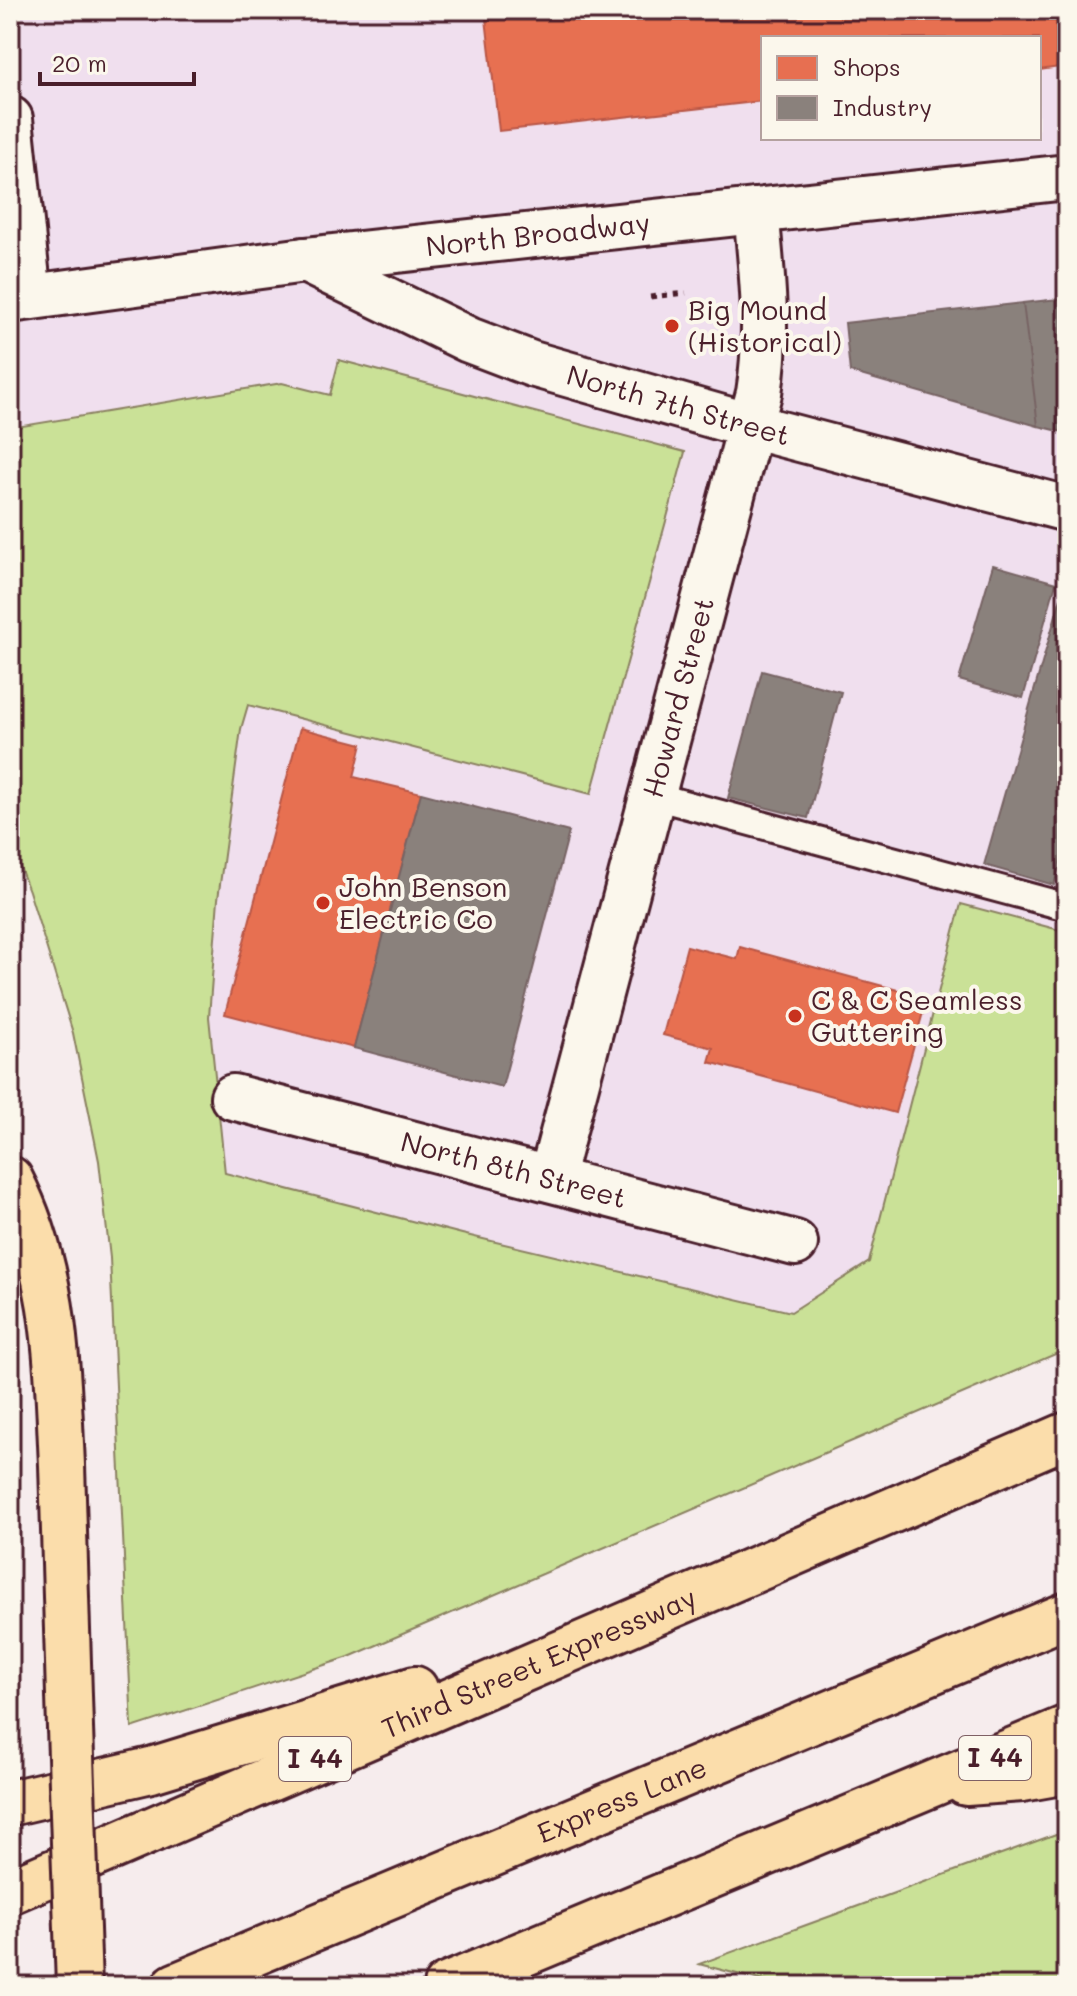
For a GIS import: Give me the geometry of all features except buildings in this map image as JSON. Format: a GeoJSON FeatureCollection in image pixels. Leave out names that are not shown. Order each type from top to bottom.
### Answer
{"type":"FeatureCollection","features":[{"type":"Feature","properties":{"kind":"highway"},"geometry":{"type":"LineString","coordinates":[[10,1179],[23,1205],[47,1279],[57,1355],[79,1986]]}},
{"type":"Feature","properties":{"kind":"highway","name":"Third Street Expressway"},"geometry":{"type":"LineString","coordinates":[[10,1891],[1067,1435]]}},
{"type":"Feature","properties":{"kind":"highway","name":"Express Lane"},"geometry":{"type":"LineString","coordinates":[[175,1986],[1067,1615]]}},
{"type":"Feature","properties":{"kind":"highway"},"geometry":{"type":"LineString","coordinates":[[10,1803],[151,1770],[620,1626]]}},
{"type":"Feature","properties":{"kind":"highway","name":"I 44"},"geometry":{"type":"LineString","coordinates":[[446,1986],[1067,1728]]}},
{"type":"Feature","properties":{"kind":"highway"},"geometry":{"type":"LineString","coordinates":[[923,1787],[1022,1779],[1067,1771]]}},
{"type":"Feature","properties":{"kind":"street"},"geometry":{"type":"LineString","coordinates":[[10,119],[20,298]]}},
{"type":"Feature","properties":{"kind":"street","name":"North Broadway"},"geometry":{"type":"LineString","coordinates":[[20,298],[305,260],[1067,177]]}},
{"type":"Feature","properties":{"kind":"street","name":"Howard Street"},"geometry":{"type":"LineString","coordinates":[[551,1179],[654,796],[765,358],[766,334],[756,211]]}},
{"type":"Feature","properties":{"kind":"street","name":"North 7th Street"},"geometry":{"type":"LineString","coordinates":[[305,260],[469,340],[532,364],[750,426],[1067,509]]}},
{"type":"Feature","properties":{"kind":"street","name":"North 8th Street"},"geometry":{"type":"LineString","coordinates":[[233,1097],[795,1243]]}},
{"type":"Feature","properties":{"kind":"lane"},"geometry":{"type":"LineString","coordinates":[[654,796],[1067,907]]}},
{"type":"Feature","properties":{"kind":"path"},"geometry":{"type":"LineString","coordinates":[[650,297],[686,293]]}},
{"type":"Feature","properties":{"kind":"shaded area"},"geometry":{"type":"Polygon","coordinates":[[[10,10],[1067,10],[1067,1162],[869,1262],[791,1312],[462,1234],[225,1173],[209,1017],[218,899],[282,383],[10,427],[10,10]]]}},
{"type":"Feature","properties":{"kind":"green space"},"geometry":{"type":"Polygon","coordinates":[[[339,360],[685,452],[591,794],[248,705],[241,729],[218,899],[209,1017],[225,1173],[462,1234],[791,1312],[869,1262],[961,904],[1067,932],[1067,1349],[349,1657],[132,1728],[110,1258],[99,1161],[73,1033],[29,891],[10,841],[10,428],[282,383],[330,395],[339,360]]]}},
{"type":"Feature","properties":{"kind":"green space"},"geometry":{"type":"Polygon","coordinates":[[[1067,1830],[1067,1986],[783,1986],[699,1964],[1067,1830]]]}},
{"type":"Feature","properties":{"kind":"place","name":"Big Mound (Historical)"},"geometry":{"type":"Point","coordinates":[672,326]}},
{"type":"Feature","properties":{"kind":"place","name":"John Benson Electric Co"},"geometry":{"type":"Point","coordinates":[323,903]}},
{"type":"Feature","properties":{"kind":"place","name":"C & C Seamless Guttering"},"geometry":{"type":"Point","coordinates":[795,1016]}}]}
